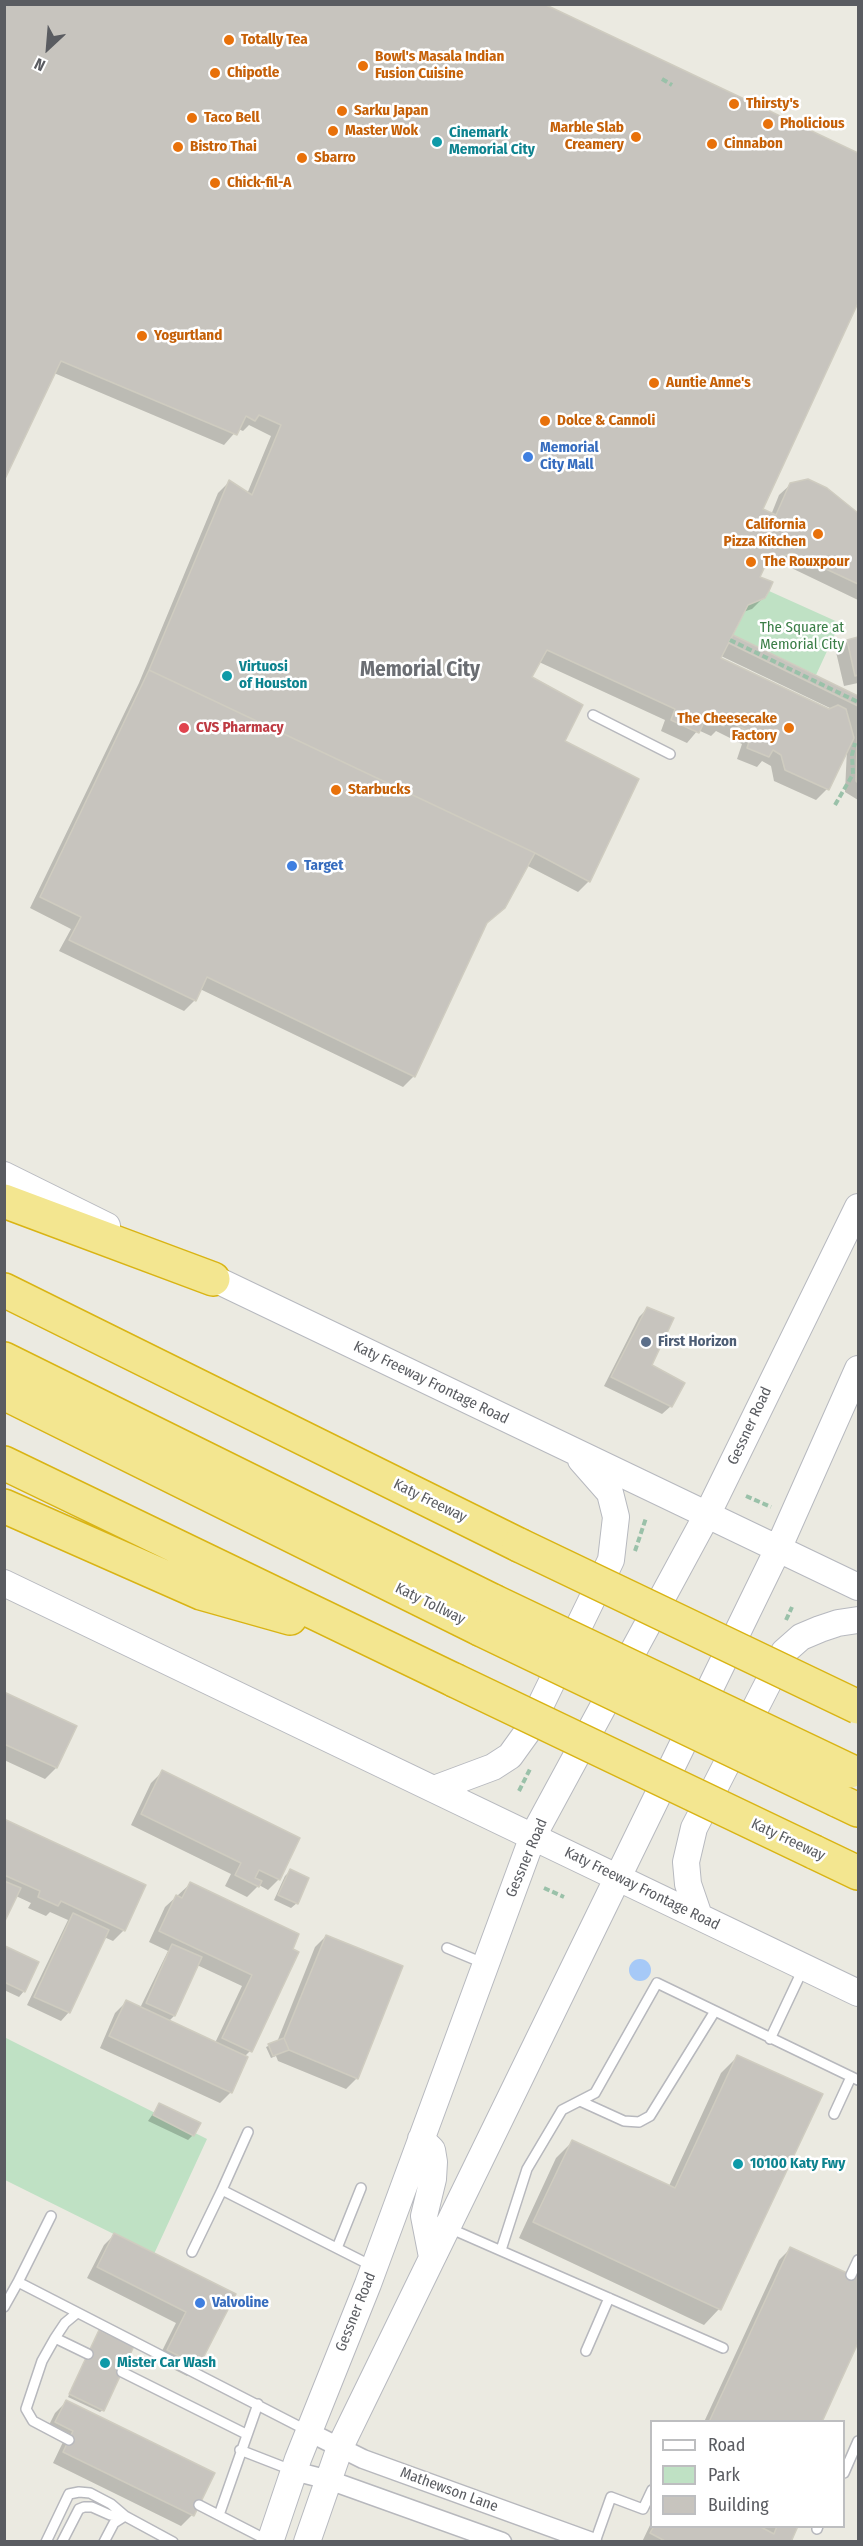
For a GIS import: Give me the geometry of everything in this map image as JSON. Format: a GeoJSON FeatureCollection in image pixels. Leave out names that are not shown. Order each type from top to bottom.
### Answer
{"type":"FeatureCollection","features":[{"type":"Feature","properties":{"kind":"highway"},"geometry":{"type":"LineString","coordinates":[[4,1201],[213,1279]]}},
{"type":"Feature","properties":{"kind":"highway","name":"Katy Freeway"},"geometry":{"type":"LineString","coordinates":[[4,1290],[519,1545],[858,1707]]}},
{"type":"Feature","properties":{"kind":"highway","name":"Katy Tollway"},"geometry":{"type":"LineString","coordinates":[[4,1359],[486,1615]]}},
{"type":"Feature","properties":{"kind":"highway","name":"Katy Tollway"},"geometry":{"type":"LineString","coordinates":[[4,1393],[486,1615],[851,1789]]}},
{"type":"Feature","properties":{"kind":"highway","name":"Katy Freeway"},"geometry":{"type":"LineString","coordinates":[[4,1463],[858,1873]]}},
{"type":"Feature","properties":{"kind":"highway"},"geometry":{"type":"LineString","coordinates":[[4,1506],[201,1593],[382,1645]]}},
{"type":"Feature","properties":{"kind":"main road","name":"Katy Freeway Frontage Road"},"geometry":{"type":"LineString","coordinates":[[4,1175],[213,1279],[858,1587]]}},
{"type":"Feature","properties":{"kind":"main road","name":"Gessner Road"},"geometry":{"type":"LineString","coordinates":[[270,2541],[294,2471],[374,2267],[533,1836],[707,1515],[858,1207]]}},
{"type":"Feature","properties":{"kind":"main road"},"geometry":{"type":"LineString","coordinates":[[307,2541],[340,2447],[777,1549],[858,1369]]}},
{"type":"Feature","properties":{"kind":"main road"},"geometry":{"type":"LineString","coordinates":[[434,1789],[493,1767],[510,1756],[528,1731],[611,1560],[616,1517],[610,1493],[574,1452]]}},
{"type":"Feature","properties":{"kind":"main road","name":"Katy Freeway Frontage Road"},"geometry":{"type":"LineString","coordinates":[[4,1583],[858,1993]]}},
{"type":"Feature","properties":{"kind":"main road"},"geometry":{"type":"LineString","coordinates":[[699,1916],[688,1884],[686,1862],[694,1827],[784,1652],[801,1637],[838,1623],[858,1620]]}},
{"type":"Feature","properties":{"kind":"main road"},"geometry":{"type":"LineString","coordinates":[[421,2139],[432,2150],[434,2162],[433,2180],[424,2216],[432,2257]]}},
{"type":"Feature","properties":{"kind":"street","name":"Mathewson Lane"},"geometry":{"type":"LineString","coordinates":[[309,2432],[363,2459],[593,2541]]}},
{"type":"Feature","properties":{"kind":"street","name":"Mathewson Lane"},"geometry":{"type":"LineString","coordinates":[[294,2471],[329,2480],[502,2541]]}},
{"type":"Feature","properties":{"kind":"lane"},"geometry":{"type":"LineString","coordinates":[[593,715],[670,754]]}},
{"type":"Feature","properties":{"kind":"lane"},"geometry":{"type":"LineString","coordinates":[[447,1948],[485,1964]]}},
{"type":"Feature","properties":{"kind":"lane"},"geometry":{"type":"LineString","coordinates":[[770,2038],[804,1967]]}},
{"type":"Feature","properties":{"kind":"lane"},"geometry":{"type":"LineString","coordinates":[[501,2250],[527,2169],[562,2110],[595,2093],[657,1983],[854,2078],[834,2114]]}},
{"type":"Feature","properties":{"kind":"lane"},"geometry":{"type":"LineString","coordinates":[[580,2101],[624,2121],[639,2122],[650,2116],[715,2012]]}},
{"type":"Feature","properties":{"kind":"lane"},"geometry":{"type":"LineString","coordinates":[[192,2252],[248,2132]]}},
{"type":"Feature","properties":{"kind":"lane"},"geometry":{"type":"LineString","coordinates":[[337,2248],[361,2188]]}},
{"type":"Feature","properties":{"kind":"lane"},"geometry":{"type":"LineString","coordinates":[[222,2190],[374,2267]]}},
{"type":"Feature","properties":{"kind":"lane"},"geometry":{"type":"LineString","coordinates":[[4,2307],[51,2216]]}},
{"type":"Feature","properties":{"kind":"lane"},"geometry":{"type":"LineString","coordinates":[[447,2227],[723,2348]]}},
{"type":"Feature","properties":{"kind":"lane"},"geometry":{"type":"LineString","coordinates":[[851,2275],[858,2260]]}},
{"type":"Feature","properties":{"kind":"lane"},"geometry":{"type":"LineString","coordinates":[[18,2282],[309,2432]]}},
{"type":"Feature","properties":{"kind":"lane"},"geometry":{"type":"LineString","coordinates":[[586,2351],[609,2298]]}},
{"type":"Feature","properties":{"kind":"lane"},"geometry":{"type":"LineString","coordinates":[[69,2440],[33,2421],[26,2409],[42,2361],[65,2324],[77,2313]]}},
{"type":"Feature","properties":{"kind":"lane"},"geometry":{"type":"LineString","coordinates":[[55,2338],[88,2354]]}},
{"type":"Feature","properties":{"kind":"lane"},"geometry":{"type":"LineString","coordinates":[[122,2372],[246,2434]]}},
{"type":"Feature","properties":{"kind":"lane"},"geometry":{"type":"LineString","coordinates":[[219,2516],[240,2450],[258,2404]]}},
{"type":"Feature","properties":{"kind":"lane"},"geometry":{"type":"LineString","coordinates":[[845,2469],[858,2441]]}},
{"type":"Feature","properties":{"kind":"lane"},"geometry":{"type":"LineString","coordinates":[[240,2450],[294,2471]]}},
{"type":"Feature","properties":{"kind":"lane"},"geometry":{"type":"LineString","coordinates":[[46,2541],[69,2494],[79,2492],[90,2493],[111,2504],[125,2516],[173,2541]]}},
{"type":"Feature","properties":{"kind":"lane"},"geometry":{"type":"LineString","coordinates":[[593,2541],[611,2497],[643,2509],[650,2492]]}},
{"type":"Feature","properties":{"kind":"lane"},"geometry":{"type":"LineString","coordinates":[[199,2505],[270,2541]]}},
{"type":"Feature","properties":{"kind":"lane"},"geometry":{"type":"LineString","coordinates":[[62,2541],[79,2509],[84,2507],[92,2507],[110,2515],[125,2516]]}},
{"type":"Feature","properties":{"kind":"lane"},"geometry":{"type":"LineString","coordinates":[[104,2541],[114,2523],[125,2516]]}},
{"type":"Feature","properties":{"kind":"path"},"geometry":{"type":"LineString","coordinates":[[662,79],[672,85]]}},
{"type":"Feature","properties":{"kind":"path"},"geometry":{"type":"LineString","coordinates":[[730,640],[858,702]]}},
{"type":"Feature","properties":{"kind":"path"},"geometry":{"type":"LineString","coordinates":[[835,805],[853,774],[852,755],[855,743]]}},
{"type":"Feature","properties":{"kind":"path"},"geometry":{"type":"LineString","coordinates":[[746,1496],[771,1507]]}},
{"type":"Feature","properties":{"kind":"path"},"geometry":{"type":"LineString","coordinates":[[544,1888],[564,1897]]}},
{"type":"Feature","properties":{"kind":"green space","name":"The Square at Memorial City"},"geometry":{"type":"Polygon","coordinates":[[[769,591],[840,623],[816,675],[733,635],[748,605],[765,598],[769,591]]]}},
{"type":"Feature","properties":{"kind":"green space"},"geometry":{"type":"Polygon","coordinates":[[[4,2037],[207,2139],[154,2254],[5,2180],[4,2037]]]}},
{"type":"Feature","properties":{"kind":"water"},"geometry":{"type":"Polygon","coordinates":[[[640,1959],[648,1962],[651,1970],[648,1978],[640,1981],[632,1978],[629,1970],[632,1962],[640,1959]]]}},
{"type":"Feature","properties":{"kind":"building","name":"Memorial City Mall"},"geometry":{"type":"Polygon","coordinates":[[[4,4],[544,4],[858,153],[858,303],[763,509],[776,515],[790,483],[808,479],[827,488],[858,513],[858,584],[792,553],[767,562],[760,577],[773,582],[769,591],[765,598],[748,605],[721,658],[829,709],[838,705],[846,709],[854,738],[829,790],[785,770],[781,755],[773,750],[769,757],[747,748],[752,733],[727,720],[724,726],[706,718],[699,733],[671,720],[675,709],[547,650],[532,677],[583,705],[565,741],[639,779],[590,882],[535,853],[149,670],[229,480],[252,495],[281,425],[259,415],[255,421],[246,416],[237,435],[61,361],[4,481],[4,4]]]}},
{"type":"Feature","properties":{"kind":"building"},"geometry":{"type":"Polygon","coordinates":[[[733,635],[858,696],[858,706],[729,643],[733,635]]]}},
{"type":"Feature","properties":{"kind":"building"},"geometry":{"type":"Polygon","coordinates":[[[858,637],[858,675],[855,676],[847,640],[858,637]]]}},
{"type":"Feature","properties":{"kind":"building","name":"Target"},"geometry":{"type":"Polygon","coordinates":[[[149,670],[535,853],[505,908],[487,923],[415,1077],[207,977],[196,1001],[69,940],[81,917],[40,897],[149,670]]]}},
{"type":"Feature","properties":{"kind":"building"},"geometry":{"type":"Polygon","coordinates":[[[858,715],[858,783],[856,781],[858,715]]]}},
{"type":"Feature","properties":{"kind":"building","name":"First Horizon"},"geometry":{"type":"Polygon","coordinates":[[[647,1307],[674,1318],[652,1365],[685,1383],[672,1407],[611,1377],[647,1307]]]}},
{"type":"Feature","properties":{"kind":"building"},"geometry":{"type":"Polygon","coordinates":[[[4,1692],[77,1726],[57,1768],[4,1744],[4,1692]]]}},
{"type":"Feature","properties":{"kind":"building"},"geometry":{"type":"Polygon","coordinates":[[[162,1770],[300,1838],[280,1880],[259,1870],[255,1878],[262,1881],[259,1887],[235,1875],[241,1863],[141,1814],[162,1770]]]}},
{"type":"Feature","properties":{"kind":"building"},"geometry":{"type":"Polygon","coordinates":[[[4,1819],[146,1885],[125,1931],[61,1901],[58,1906],[38,1897],[40,1891],[4,1875],[4,1819]]]}},
{"type":"Feature","properties":{"kind":"building"},"geometry":{"type":"Polygon","coordinates":[[[290,1869],[309,1878],[298,1904],[278,1895],[290,1869]]]}},
{"type":"Feature","properties":{"kind":"building"},"geometry":{"type":"Polygon","coordinates":[[[4,1881],[21,1888],[4,1923],[4,1881]]]}},
{"type":"Feature","properties":{"kind":"building"},"geometry":{"type":"Polygon","coordinates":[[[190,1882],[299,1934],[293,1949],[299,1952],[252,2052],[222,2038],[252,1975],[159,1931],[176,1895],[182,1898],[190,1882]]]}},
{"type":"Feature","properties":{"kind":"building"},"geometry":{"type":"Polygon","coordinates":[[[73,1913],[109,1930],[70,2013],[34,1997],[73,1913]]]}},
{"type":"Feature","properties":{"kind":"building"},"geometry":{"type":"Polygon","coordinates":[[[326,1935],[403,1966],[358,2079],[289,2050],[284,2038],[326,1935]]]}},
{"type":"Feature","properties":{"kind":"building"},"geometry":{"type":"Polygon","coordinates":[[[172,1944],[202,1957],[175,2016],[146,2003],[172,1944]]]}},
{"type":"Feature","properties":{"kind":"building"},"geometry":{"type":"Polygon","coordinates":[[[5,1946],[39,1962],[25,1992],[4,1982],[5,1946]]]}},
{"type":"Feature","properties":{"kind":"building"},"geometry":{"type":"Polygon","coordinates":[[[126,2000],[248,2057],[232,2093],[109,2036],[126,2000]]]}},
{"type":"Feature","properties":{"kind":"building"},"geometry":{"type":"Polygon","coordinates":[[[284,2038],[289,2050],[273,2056],[268,2044],[284,2038]]]}},
{"type":"Feature","properties":{"kind":"building","name":"10100 Katy Fwy"},"geometry":{"type":"Polygon","coordinates":[[[737,2055],[823,2094],[721,2310],[533,2222],[572,2140],[675,2188],[737,2055]]]}},
{"type":"Feature","properties":{"kind":"building"},"geometry":{"type":"Polygon","coordinates":[[[159,2103],[201,2123],[194,2136],[153,2115],[159,2103]]]}},
{"type":"Feature","properties":{"kind":"building","name":"Valvoline"},"geometry":{"type":"Polygon","coordinates":[[[114,2233],[236,2294],[199,2366],[167,2350],[186,2312],[97,2267],[114,2233]]]}},
{"type":"Feature","properties":{"kind":"building"},"geometry":{"type":"Polygon","coordinates":[[[790,2247],[858,2278],[858,2343],[823,2420],[710,2420],[790,2247]]]}},
{"type":"Feature","properties":{"kind":"building","name":"Mister Car Wash"},"geometry":{"type":"Polygon","coordinates":[[[99,2330],[134,2346],[104,2411],[69,2394],[99,2330]]]}},
{"type":"Feature","properties":{"kind":"building"},"geometry":{"type":"Polygon","coordinates":[[[66,2400],[215,2473],[194,2516],[63,2452],[73,2431],[55,2422],[66,2400]]]}},
{"type":"Feature","properties":{"kind":"building"},"geometry":{"type":"Polygon","coordinates":[[[653,2528],[763,2528],[774,2534],[776,2528],[797,2528],[791,2542],[667,2542],[650,2533],[653,2528]]]}},
{"type":"Feature","properties":{"kind":"place","name":"Totally Tea"},"geometry":{"type":"Point","coordinates":[229,40]}},
{"type":"Feature","properties":{"kind":"place","name":"Bowl's Masala Indian Fusion Cuisine"},"geometry":{"type":"Point","coordinates":[363,66]}},
{"type":"Feature","properties":{"kind":"place","name":"Chipotle"},"geometry":{"type":"Point","coordinates":[215,73]}},
{"type":"Feature","properties":{"kind":"place","name":"Thirsty's"},"geometry":{"type":"Point","coordinates":[734,104]}},
{"type":"Feature","properties":{"kind":"place","name":"Sarku Japan"},"geometry":{"type":"Point","coordinates":[342,111]}},
{"type":"Feature","properties":{"kind":"place","name":"Taco Bell"},"geometry":{"type":"Point","coordinates":[192,118]}},
{"type":"Feature","properties":{"kind":"place","name":"Pholicious"},"geometry":{"type":"Point","coordinates":[768,124]}},
{"type":"Feature","properties":{"kind":"place","name":"Master Wok"},"geometry":{"type":"Point","coordinates":[333,131]}},
{"type":"Feature","properties":{"kind":"place","name":"Marble Slab Creamery"},"geometry":{"type":"Point","coordinates":[636,137]}},
{"type":"Feature","properties":{"kind":"place","name":"Cinemark Memorial City"},"geometry":{"type":"Point","coordinates":[437,142]}},
{"type":"Feature","properties":{"kind":"place","name":"Cinnabon"},"geometry":{"type":"Point","coordinates":[712,144]}},
{"type":"Feature","properties":{"kind":"place","name":"Bistro Thai"},"geometry":{"type":"Point","coordinates":[178,147]}},
{"type":"Feature","properties":{"kind":"place","name":"Sbarro"},"geometry":{"type":"Point","coordinates":[302,158]}},
{"type":"Feature","properties":{"kind":"place","name":"Chick-fil-A"},"geometry":{"type":"Point","coordinates":[215,183]}},
{"type":"Feature","properties":{"kind":"place","name":"Yogurtland"},"geometry":{"type":"Point","coordinates":[142,336]}},
{"type":"Feature","properties":{"kind":"place","name":"Auntie Anne's"},"geometry":{"type":"Point","coordinates":[654,383]}},
{"type":"Feature","properties":{"kind":"place","name":"Dolce & Cannoli"},"geometry":{"type":"Point","coordinates":[545,421]}},
{"type":"Feature","properties":{"kind":"place","name":"Memorial City Mall"},"geometry":{"type":"Point","coordinates":[528,457]}},
{"type":"Feature","properties":{"kind":"place","name":"California Pizza Kitchen"},"geometry":{"type":"Point","coordinates":[818,534]}},
{"type":"Feature","properties":{"kind":"place","name":"The Rouxpour"},"geometry":{"type":"Point","coordinates":[751,562]}},
{"type":"Feature","properties":{"kind":"place","name":"Virtuosi of Houston"},"geometry":{"type":"Point","coordinates":[227,676]}},
{"type":"Feature","properties":{"kind":"place","name":"CVS Pharmacy"},"geometry":{"type":"Point","coordinates":[184,728]}},
{"type":"Feature","properties":{"kind":"place","name":"The Cheesecake Factory"},"geometry":{"type":"Point","coordinates":[789,728]}},
{"type":"Feature","properties":{"kind":"place","name":"Starbucks"},"geometry":{"type":"Point","coordinates":[336,790]}},
{"type":"Feature","properties":{"kind":"place","name":"Target"},"geometry":{"type":"Point","coordinates":[292,866]}},
{"type":"Feature","properties":{"kind":"place","name":"First Horizon"},"geometry":{"type":"Point","coordinates":[646,1342]}},
{"type":"Feature","properties":{"kind":"place","name":"10100 Katy Fwy"},"geometry":{"type":"Point","coordinates":[738,2164]}},
{"type":"Feature","properties":{"kind":"place","name":"Valvoline"},"geometry":{"type":"Point","coordinates":[200,2303]}},
{"type":"Feature","properties":{"kind":"place","name":"Mister Car Wash"},"geometry":{"type":"Point","coordinates":[105,2363]}},
{"type":"Feature","properties":{"kind":"district","name":"Memorial City"},"geometry":{"type":"Point","coordinates":[420,670]}}]}
